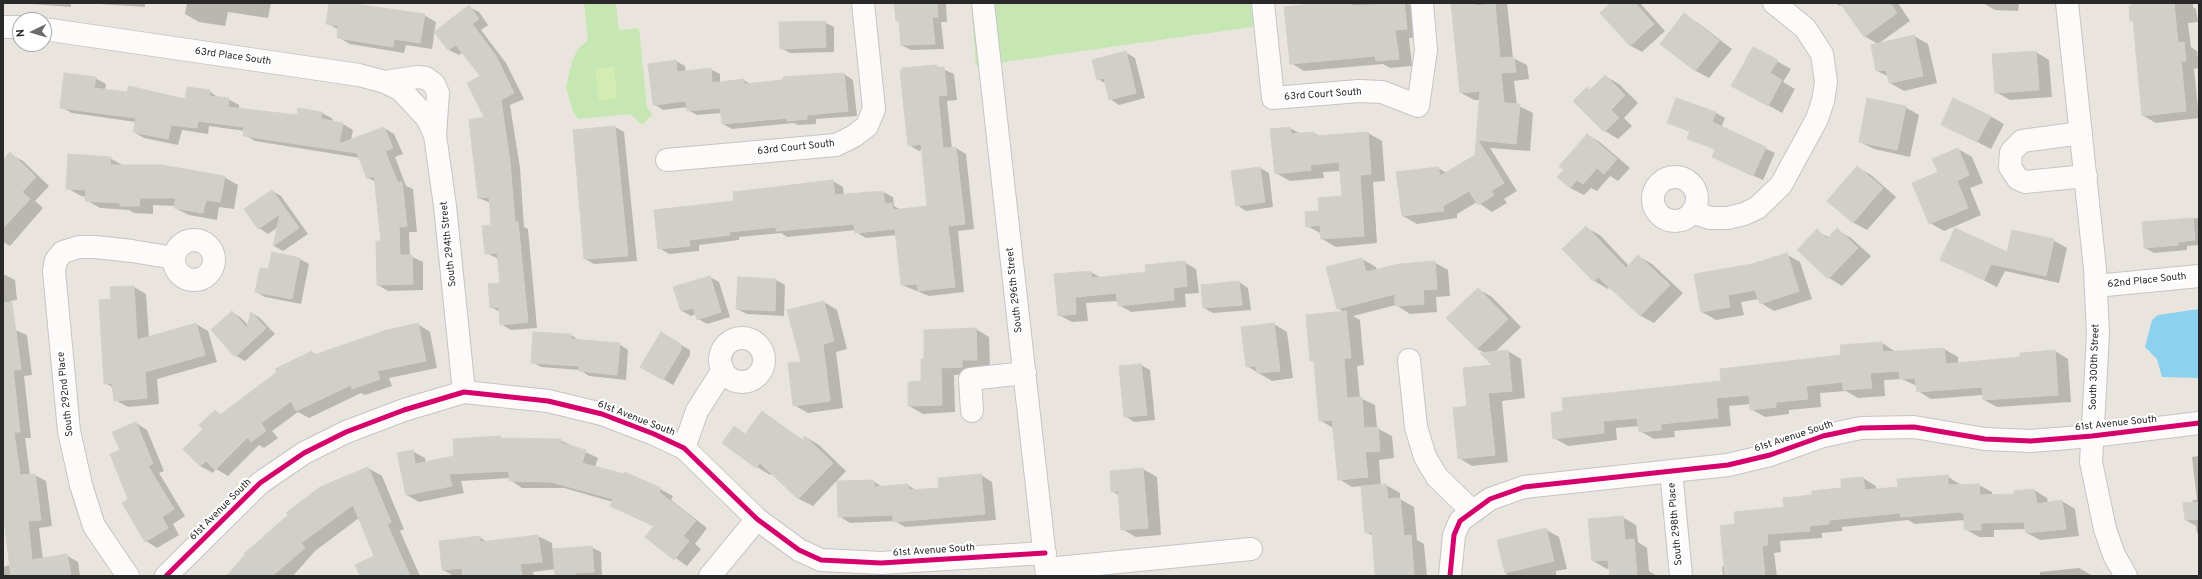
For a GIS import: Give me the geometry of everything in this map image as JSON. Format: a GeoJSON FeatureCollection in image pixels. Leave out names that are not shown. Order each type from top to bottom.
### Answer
{"type":"FeatureCollection","features":[{"type":"Feature","properties":{"kind":"street","name":"63rd Court South"},"geometry":{"type":"LineString","coordinates":[[667,160],[836,146],[867,126],[874,109],[863,3]]}},
{"type":"Feature","properties":{"kind":"street","name":"South 296th Street"},"geometry":{"type":"LineString","coordinates":[[983,3],[1046,566]]}},
{"type":"Feature","properties":{"kind":"street","name":"63rd Court South"},"geometry":{"type":"LineString","coordinates":[[1264,3],[1273,98],[1359,91],[1382,92],[1418,106],[1426,50],[1422,3]]}},
{"type":"Feature","properties":{"kind":"street"},"geometry":{"type":"LineString","coordinates":[[1692,212],[1710,218],[1724,218],[1744,214],[1757,208],[1781,185],[1817,119],[1823,101],[1826,82],[1822,54],[1805,28],[1797,20],[1774,3]]}},
{"type":"Feature","properties":{"kind":"street","name":"South 300th Street"},"geometry":{"type":"LineString","coordinates":[[2067,3],[2086,176],[2096,286],[2098,334],[2091,462],[2101,513],[2110,543],[2126,576]]}},
{"type":"Feature","properties":{"kind":"street","name":"63rd Place South"},"geometry":{"type":"LineString","coordinates":[[52,30],[359,75],[385,82],[401,90],[414,102]]}},
{"type":"Feature","properties":{"kind":"street"},"geometry":{"type":"LineString","coordinates":[[385,82],[418,77],[426,78],[434,84],[438,93],[435,135]]}},
{"type":"Feature","properties":{"kind":"street","name":"South 294th Street"},"geometry":{"type":"LineString","coordinates":[[414,102],[427,118],[435,135],[446,206],[464,392]]}},
{"type":"Feature","properties":{"kind":"street"},"geometry":{"type":"LineString","coordinates":[[2081,133],[2022,141],[2011,152],[2010,167],[2018,179],[2025,182],[2086,176]]}},
{"type":"Feature","properties":{"kind":"street","name":"South 292nd Place"},"geometry":{"type":"LineString","coordinates":[[128,576],[94,526],[81,485],[69,431],[54,271],[56,260],[63,252],[79,247],[132,251],[174,258]]}},
{"type":"Feature","properties":{"kind":"street","name":"62nd Place South"},"geometry":{"type":"LineString","coordinates":[[2096,286],[2199,276]]}},
{"type":"Feature","properties":{"kind":"street"},"geometry":{"type":"LineString","coordinates":[[1409,360],[1416,427],[1425,457],[1437,477],[1472,510]]}},
{"type":"Feature","properties":{"kind":"street"},"geometry":{"type":"LineString","coordinates":[[684,448],[697,411],[723,370]]}},
{"type":"Feature","properties":{"kind":"street"},"geometry":{"type":"LineString","coordinates":[[972,411],[970,379],[1025,373]]}},
{"type":"Feature","properties":{"kind":"street","name":"61st Avenue South"},"geometry":{"type":"LineString","coordinates":[[166,576],[260,483],[304,453],[346,432],[404,410],[464,392],[548,401],[602,414],[654,434],[684,448],[757,519],[799,550],[821,560],[881,563],[1046,566],[1251,549]]}},
{"type":"Feature","properties":{"kind":"street","name":"61st Avenue South"},"geometry":{"type":"LineString","coordinates":[[1450,576],[1454,535],[1460,521],[1472,510],[1490,500],[1524,487],[1579,479],[1671,471],[1745,462],[1770,455],[1818,437],[1866,428],[1914,427],[2005,440],[2031,441],[2092,436],[2199,423]]}},
{"type":"Feature","properties":{"kind":"street","name":"South 298th Place"},"geometry":{"type":"LineString","coordinates":[[1671,471],[1681,576]]}},
{"type":"Feature","properties":{"kind":"street"},"geometry":{"type":"LineString","coordinates":[[710,576],[757,519]]}},
{"type":"Feature","properties":{"kind":"green space"},"geometry":{"type":"Polygon","coordinates":[[[584,3],[616,3],[619,30],[639,28],[647,108],[653,114],[642,125],[630,114],[578,119],[572,109],[566,87],[572,61],[578,49],[588,40],[584,3]]]}},
{"type":"Feature","properties":{"kind":"green space"},"geometry":{"type":"Polygon","coordinates":[[[971,3],[1263,3],[1266,25],[976,66],[971,3]]]}},
{"type":"Feature","properties":{"kind":"green space"},"geometry":{"type":"Polygon","coordinates":[[[614,66],[617,98],[599,101],[595,69],[614,66]]]}},
{"type":"Feature","properties":{"kind":"water"},"geometry":{"type":"Polygon","coordinates":[[[2199,309],[2199,378],[2162,377],[2157,359],[2145,347],[2152,320],[2158,315],[2199,309]]]}},
{"type":"Feature","properties":{"kind":"building"},"geometry":{"type":"Polygon","coordinates":[[[329,3],[348,3],[425,14],[420,43],[394,39],[393,47],[337,38],[338,26],[326,24],[329,3]]]}},
{"type":"Feature","properties":{"kind":"building"},"geometry":{"type":"Polygon","coordinates":[[[894,3],[937,3],[938,17],[932,17],[935,44],[901,45],[899,21],[896,21],[894,3]]]}},
{"type":"Feature","properties":{"kind":"building"},"geometry":{"type":"Polygon","coordinates":[[[1320,3],[1352,3],[1352,6],[1404,3],[1407,29],[1395,30],[1399,59],[1376,61],[1375,56],[1290,64],[1284,7],[1320,3]]]}},
{"type":"Feature","properties":{"kind":"building"},"geometry":{"type":"Polygon","coordinates":[[[1451,3],[1475,3],[1475,6],[1495,4],[1500,58],[1514,57],[1516,72],[1501,73],[1504,103],[1520,104],[1516,144],[1478,140],[1504,183],[1491,191],[1494,195],[1478,205],[1469,191],[1443,206],[1444,211],[1402,216],[1396,172],[1438,167],[1440,176],[1475,155],[1480,91],[1460,93],[1451,3]]]}},
{"type":"Feature","properties":{"kind":"building"},"geometry":{"type":"Polygon","coordinates":[[[1611,3],[1635,3],[1654,24],[1630,46],[1600,13],[1611,3]]]}},
{"type":"Feature","properties":{"kind":"building"},"geometry":{"type":"Polygon","coordinates":[[[1840,3],[1890,3],[1897,13],[1864,37],[1840,3]]]}},
{"type":"Feature","properties":{"kind":"building"},"geometry":{"type":"Polygon","coordinates":[[[2132,3],[2174,3],[2178,43],[2184,42],[2186,61],[2181,61],[2186,111],[2142,116],[2133,20],[2130,21],[2129,6],[2132,5],[2132,3]]]}},
{"type":"Feature","properties":{"kind":"building"},"geometry":{"type":"Polygon","coordinates":[[[469,5],[479,19],[472,24],[496,56],[514,93],[501,100],[510,162],[515,222],[518,222],[528,322],[500,325],[499,307],[490,308],[488,284],[500,283],[497,253],[485,254],[482,226],[491,225],[489,197],[478,198],[469,120],[484,117],[467,83],[480,76],[456,45],[448,50],[434,32],[469,5]]]}},
{"type":"Feature","properties":{"kind":"building"},"geometry":{"type":"Polygon","coordinates":[[[1684,13],[1719,41],[1695,71],[1660,44],[1684,13]]]}},
{"type":"Feature","properties":{"kind":"building"},"geometry":{"type":"Polygon","coordinates":[[[825,21],[826,47],[780,49],[779,22],[825,21]]]}},
{"type":"Feature","properties":{"kind":"building"},"geometry":{"type":"Polygon","coordinates":[[[1914,35],[1923,76],[1889,83],[1886,70],[1876,71],[1871,45],[1914,35]]]}},
{"type":"Feature","properties":{"kind":"building"},"geometry":{"type":"Polygon","coordinates":[[[1753,47],[1778,60],[1770,73],[1782,80],[1768,106],[1731,86],[1753,47]]]}},
{"type":"Feature","properties":{"kind":"building"},"geometry":{"type":"Polygon","coordinates":[[[1126,51],[1136,93],[1109,100],[1104,78],[1097,80],[1092,60],[1126,51]]]}},
{"type":"Feature","properties":{"kind":"building"},"geometry":{"type":"Polygon","coordinates":[[[2036,51],[2039,90],[1995,93],[1992,54],[2036,51]]]}},
{"type":"Feature","properties":{"kind":"building"},"geometry":{"type":"Polygon","coordinates":[[[676,60],[677,72],[711,68],[712,83],[744,79],[744,84],[783,80],[783,77],[844,73],[848,111],[807,115],[807,119],[787,121],[787,118],[722,124],[720,108],[687,111],[686,101],[653,105],[648,64],[676,60]]]}},
{"type":"Feature","properties":{"kind":"building"},"geometry":{"type":"Polygon","coordinates":[[[936,65],[937,68],[944,67],[947,95],[938,96],[943,148],[956,147],[965,224],[948,226],[955,287],[918,291],[917,284],[901,285],[895,229],[855,233],[854,224],[776,231],[776,227],[729,232],[730,235],[689,240],[690,246],[658,249],[654,210],[734,201],[733,192],[833,180],[835,195],[883,191],[885,204],[892,203],[893,210],[927,206],[921,144],[908,146],[900,71],[902,71],[902,68],[936,65]]]}},
{"type":"Feature","properties":{"kind":"building"},"geometry":{"type":"Polygon","coordinates":[[[64,73],[96,77],[94,88],[127,92],[129,86],[185,99],[187,87],[210,90],[209,96],[229,98],[228,107],[297,115],[298,108],[322,112],[321,119],[343,123],[339,144],[384,127],[393,148],[385,151],[398,183],[402,182],[407,226],[399,227],[400,255],[412,255],[413,284],[377,285],[376,241],[381,241],[374,176],[367,179],[357,153],[243,136],[244,127],[198,121],[197,128],[171,125],[168,139],[133,132],[136,118],[60,108],[64,73]]]}},
{"type":"Feature","properties":{"kind":"building"},"geometry":{"type":"Polygon","coordinates":[[[1605,75],[1625,95],[1611,110],[1619,118],[1604,132],[1573,101],[1587,87],[1590,90],[1605,75]]]}},
{"type":"Feature","properties":{"kind":"building"},"geometry":{"type":"Polygon","coordinates":[[[1676,98],[1716,112],[1712,122],[1766,147],[1753,176],[1712,157],[1715,149],[1687,139],[1690,131],[1667,123],[1676,98]]]}},
{"type":"Feature","properties":{"kind":"building"},"geometry":{"type":"Polygon","coordinates":[[[1867,98],[1906,106],[1897,150],[1859,142],[1867,98]]]}},
{"type":"Feature","properties":{"kind":"building"},"geometry":{"type":"Polygon","coordinates":[[[1953,98],[1991,116],[1977,142],[1941,125],[1953,98]]]}},
{"type":"Feature","properties":{"kind":"building"},"geometry":{"type":"Polygon","coordinates":[[[615,126],[628,256],[584,259],[573,130],[615,126]]]}},
{"type":"Feature","properties":{"kind":"building"},"geometry":{"type":"Polygon","coordinates":[[[1290,127],[1291,134],[1314,132],[1315,136],[1368,132],[1371,174],[1360,175],[1364,236],[1321,239],[1320,225],[1306,227],[1305,212],[1319,211],[1318,198],[1342,196],[1339,162],[1310,165],[1311,170],[1275,174],[1270,129],[1290,127]]]}},
{"type":"Feature","properties":{"kind":"building"},"geometry":{"type":"Polygon","coordinates":[[[1587,134],[1617,159],[1604,174],[1597,168],[1583,184],[1577,180],[1570,188],[1557,177],[1564,170],[1559,166],[1587,134]]]}},
{"type":"Feature","properties":{"kind":"building"},"geometry":{"type":"Polygon","coordinates":[[[1958,148],[1969,175],[1957,181],[1968,208],[1929,224],[1912,183],[1938,172],[1932,159],[1958,148]]]}},
{"type":"Feature","properties":{"kind":"building"},"geometry":{"type":"Polygon","coordinates":[[[10,152],[36,177],[22,192],[30,199],[3,228],[3,160],[10,152]]]}},
{"type":"Feature","properties":{"kind":"building"},"geometry":{"type":"Polygon","coordinates":[[[68,154],[111,157],[110,165],[161,165],[225,176],[220,202],[206,200],[203,213],[174,208],[176,198],[140,198],[139,206],[120,206],[120,203],[85,201],[86,190],[66,189],[68,154]]]}},
{"type":"Feature","properties":{"kind":"building"},"geometry":{"type":"Polygon","coordinates":[[[1857,166],[1883,188],[1853,223],[1827,201],[1857,166]]]}},
{"type":"Feature","properties":{"kind":"building"},"geometry":{"type":"Polygon","coordinates":[[[1260,167],[1265,202],[1236,206],[1231,171],[1260,167]]]}},
{"type":"Feature","properties":{"kind":"building"},"geometry":{"type":"Polygon","coordinates":[[[272,190],[299,228],[273,246],[280,214],[258,229],[244,209],[272,190]]]}},
{"type":"Feature","properties":{"kind":"building"},"geometry":{"type":"Polygon","coordinates":[[[2193,218],[2195,240],[2178,242],[2178,245],[2144,248],[2142,222],[2193,218]]]}},
{"type":"Feature","properties":{"kind":"building"},"geometry":{"type":"Polygon","coordinates":[[[1586,226],[1626,268],[1638,255],[1670,285],[1640,316],[1598,277],[1594,282],[1562,249],[1586,226]]]}},
{"type":"Feature","properties":{"kind":"building"},"geometry":{"type":"Polygon","coordinates":[[[1837,228],[1858,248],[1828,279],[1797,250],[1817,229],[1827,239],[1837,228]]]}},
{"type":"Feature","properties":{"kind":"building"},"geometry":{"type":"Polygon","coordinates":[[[1955,228],[2007,252],[2012,230],[2054,239],[2046,276],[1991,264],[1984,280],[1940,260],[1955,228]]]}},
{"type":"Feature","properties":{"kind":"building"},"geometry":{"type":"Polygon","coordinates":[[[272,252],[300,258],[292,299],[255,292],[260,268],[268,269],[272,252]]]}},
{"type":"Feature","properties":{"kind":"building"},"geometry":{"type":"Polygon","coordinates":[[[1787,253],[1799,291],[1760,304],[1755,290],[1728,295],[1730,307],[1701,312],[1694,274],[1752,264],[1787,253]]]}},
{"type":"Feature","properties":{"kind":"building"},"geometry":{"type":"Polygon","coordinates":[[[1362,258],[1366,272],[1399,264],[1435,261],[1437,289],[1423,290],[1424,304],[1395,306],[1395,294],[1337,309],[1326,267],[1362,258]]]}},
{"type":"Feature","properties":{"kind":"building"},"geometry":{"type":"Polygon","coordinates":[[[1185,261],[1187,286],[1173,288],[1174,300],[1118,306],[1116,293],[1075,297],[1076,314],[1058,316],[1054,274],[1091,271],[1092,278],[1146,272],[1145,265],[1185,261]]]}},
{"type":"Feature","properties":{"kind":"building"},"geometry":{"type":"Polygon","coordinates":[[[710,276],[721,312],[697,320],[693,308],[681,311],[673,287],[710,276]]]}},
{"type":"Feature","properties":{"kind":"building"},"geometry":{"type":"Polygon","coordinates":[[[738,277],[776,279],[775,311],[736,309],[738,277]]]}},
{"type":"Feature","properties":{"kind":"building"},"geometry":{"type":"Polygon","coordinates":[[[1239,281],[1242,305],[1203,308],[1201,285],[1239,281]]]}},
{"type":"Feature","properties":{"kind":"building"},"geometry":{"type":"Polygon","coordinates":[[[134,286],[137,340],[196,323],[205,355],[145,372],[147,398],[114,401],[112,383],[104,384],[99,300],[111,299],[110,287],[134,286]]]}},
{"type":"Feature","properties":{"kind":"building"},"geometry":{"type":"Polygon","coordinates":[[[1478,288],[1508,319],[1477,349],[1446,318],[1478,288]]]}},
{"type":"Feature","properties":{"kind":"building"},"geometry":{"type":"Polygon","coordinates":[[[824,301],[834,341],[823,344],[830,401],[793,406],[788,363],[801,362],[787,310],[824,301]]]}},
{"type":"Feature","properties":{"kind":"building"},"geometry":{"type":"Polygon","coordinates":[[[12,302],[21,369],[13,370],[20,432],[14,432],[20,475],[35,474],[41,520],[28,521],[32,560],[67,554],[71,576],[11,576],[3,512],[3,303],[12,302]]]}},
{"type":"Feature","properties":{"kind":"building"},"geometry":{"type":"Polygon","coordinates":[[[232,311],[247,328],[251,312],[266,328],[235,357],[211,330],[232,311]]]}},
{"type":"Feature","properties":{"kind":"building"},"geometry":{"type":"Polygon","coordinates":[[[1346,311],[1351,358],[1344,358],[1347,398],[1362,397],[1364,428],[1378,427],[1380,451],[1365,452],[1368,477],[1338,480],[1332,420],[1319,421],[1314,361],[1310,361],[1306,315],[1346,311]]]}},
{"type":"Feature","properties":{"kind":"building"},"geometry":{"type":"Polygon","coordinates":[[[418,323],[426,361],[377,371],[380,379],[352,389],[351,385],[296,411],[291,401],[261,423],[266,431],[251,442],[248,437],[215,470],[206,461],[200,466],[183,449],[203,429],[199,425],[215,410],[220,415],[277,372],[275,369],[312,351],[314,355],[387,330],[418,323]]]}},
{"type":"Feature","properties":{"kind":"building"},"geometry":{"type":"Polygon","coordinates":[[[1274,323],[1280,371],[1257,373],[1256,366],[1246,367],[1241,327],[1274,323]]]}},
{"type":"Feature","properties":{"kind":"building"},"geometry":{"type":"Polygon","coordinates":[[[976,328],[977,360],[962,360],[962,367],[941,368],[942,405],[908,406],[908,382],[921,381],[921,359],[924,359],[924,330],[976,328]]]}},
{"type":"Feature","properties":{"kind":"building"},"geometry":{"type":"Polygon","coordinates":[[[533,332],[571,334],[571,339],[620,343],[617,375],[579,371],[579,366],[531,363],[533,332]]]}},
{"type":"Feature","properties":{"kind":"building"},"geometry":{"type":"Polygon","coordinates":[[[661,332],[681,344],[681,350],[663,380],[640,367],[661,332]]]}},
{"type":"Feature","properties":{"kind":"building"},"geometry":{"type":"Polygon","coordinates":[[[1882,342],[1883,352],[1944,348],[1946,364],[2020,357],[2020,353],[2055,350],[2058,395],[1983,400],[1982,387],[1917,392],[1915,378],[1900,379],[1899,371],[1870,373],[1872,388],[1843,390],[1843,382],[1806,386],[1808,399],[1776,402],[1776,407],[1750,410],[1749,395],[1716,398],[1718,418],[1661,424],[1661,430],[1639,432],[1637,418],[1603,421],[1604,433],[1553,439],[1551,413],[1563,411],[1562,398],[1721,381],[1720,369],[1841,355],[1840,345],[1882,342]]]}},
{"type":"Feature","properties":{"kind":"building"},"geometry":{"type":"Polygon","coordinates":[[[1508,350],[1512,391],[1488,393],[1495,455],[1458,459],[1453,408],[1467,406],[1463,368],[1492,365],[1480,353],[1508,350]]]}},
{"type":"Feature","properties":{"kind":"building"},"geometry":{"type":"Polygon","coordinates":[[[1141,364],[1147,415],[1124,417],[1119,366],[1141,364]]]}},
{"type":"Feature","properties":{"kind":"building"},"geometry":{"type":"Polygon","coordinates":[[[762,411],[802,440],[805,436],[833,463],[798,499],[760,463],[756,468],[722,443],[734,426],[745,434],[762,411]]]}},
{"type":"Feature","properties":{"kind":"building"},"geometry":{"type":"Polygon","coordinates":[[[136,422],[153,464],[148,466],[174,509],[162,517],[168,528],[145,542],[122,503],[128,499],[110,454],[120,450],[112,432],[136,422]]]}},
{"type":"Feature","properties":{"kind":"building"},"geometry":{"type":"Polygon","coordinates":[[[500,436],[500,438],[561,439],[561,443],[586,450],[582,463],[624,474],[625,472],[661,488],[659,492],[696,521],[683,536],[689,541],[674,560],[645,537],[654,526],[610,506],[613,499],[551,482],[509,481],[509,471],[449,474],[452,486],[406,495],[397,453],[413,450],[415,464],[454,456],[453,439],[500,436]]]}},
{"type":"Feature","properties":{"kind":"building"},"geometry":{"type":"Polygon","coordinates":[[[368,467],[391,522],[387,524],[410,576],[360,576],[355,565],[374,556],[353,505],[301,543],[305,548],[272,576],[226,576],[245,555],[244,554],[288,515],[286,513],[320,487],[368,467]]]}},
{"type":"Feature","properties":{"kind":"building"},"geometry":{"type":"Polygon","coordinates":[[[1143,468],[1148,528],[1121,530],[1118,491],[1111,492],[1110,471],[1143,468]]]}},
{"type":"Feature","properties":{"kind":"building"},"geometry":{"type":"Polygon","coordinates":[[[981,474],[985,514],[893,522],[893,515],[838,517],[837,481],[874,480],[874,487],[908,484],[909,490],[939,488],[938,478],[981,474]]]}},
{"type":"Feature","properties":{"kind":"building"},"geometry":{"type":"Polygon","coordinates":[[[1948,475],[1948,485],[1979,484],[1980,495],[2014,494],[2014,491],[2034,489],[2037,504],[2062,500],[2066,529],[2026,533],[2024,522],[1981,523],[1981,530],[1964,530],[1964,514],[1960,512],[1901,517],[1900,513],[1829,520],[1829,524],[1809,526],[1810,531],[1767,534],[1768,545],[1762,546],[1765,576],[1725,576],[1720,526],[1735,524],[1734,512],[1784,507],[1783,498],[1812,495],[1812,491],[1841,488],[1841,479],[1863,477],[1865,490],[1898,487],[1897,479],[1948,475]]]}},
{"type":"Feature","properties":{"kind":"building"},"geometry":{"type":"Polygon","coordinates":[[[1386,484],[1388,499],[1400,498],[1404,536],[1411,535],[1414,576],[1375,576],[1372,532],[1365,533],[1361,486],[1386,484]]]}},
{"type":"Feature","properties":{"kind":"building"},"geometry":{"type":"Polygon","coordinates":[[[2199,502],[2199,519],[2185,520],[2183,503],[2199,502]]]}},
{"type":"Feature","properties":{"kind":"building"},"geometry":{"type":"Polygon","coordinates":[[[1623,516],[1625,540],[1634,539],[1637,576],[1610,576],[1608,560],[1592,561],[1588,519],[1623,516]]]}},
{"type":"Feature","properties":{"kind":"building"},"geometry":{"type":"Polygon","coordinates":[[[1546,528],[1554,561],[1505,573],[1497,540],[1546,528]]]}},
{"type":"Feature","properties":{"kind":"building"},"geometry":{"type":"Polygon","coordinates":[[[538,535],[542,562],[520,564],[522,576],[463,576],[462,568],[442,570],[439,541],[480,536],[480,542],[538,535]]]}},
{"type":"Feature","properties":{"kind":"building"},"geometry":{"type":"Polygon","coordinates":[[[592,546],[594,572],[575,573],[576,576],[555,576],[553,549],[592,546]]]}},
{"type":"Feature","properties":{"kind":"cycle path"},"geometry":{"type":"LineString","coordinates":[[166,576],[260,483],[304,453],[346,432],[404,410],[464,392],[548,401],[602,414],[654,434],[684,448],[757,519],[799,550],[821,560],[881,563],[1045,553]]}},
{"type":"Feature","properties":{"kind":"cycle path"},"geometry":{"type":"LineString","coordinates":[[1450,576],[1454,535],[1460,521],[1490,499],[1524,487],[1728,465],[1770,455],[1823,436],[1861,428],[1914,427],[1985,439],[2031,441],[2092,436],[2199,423]]}}]}
